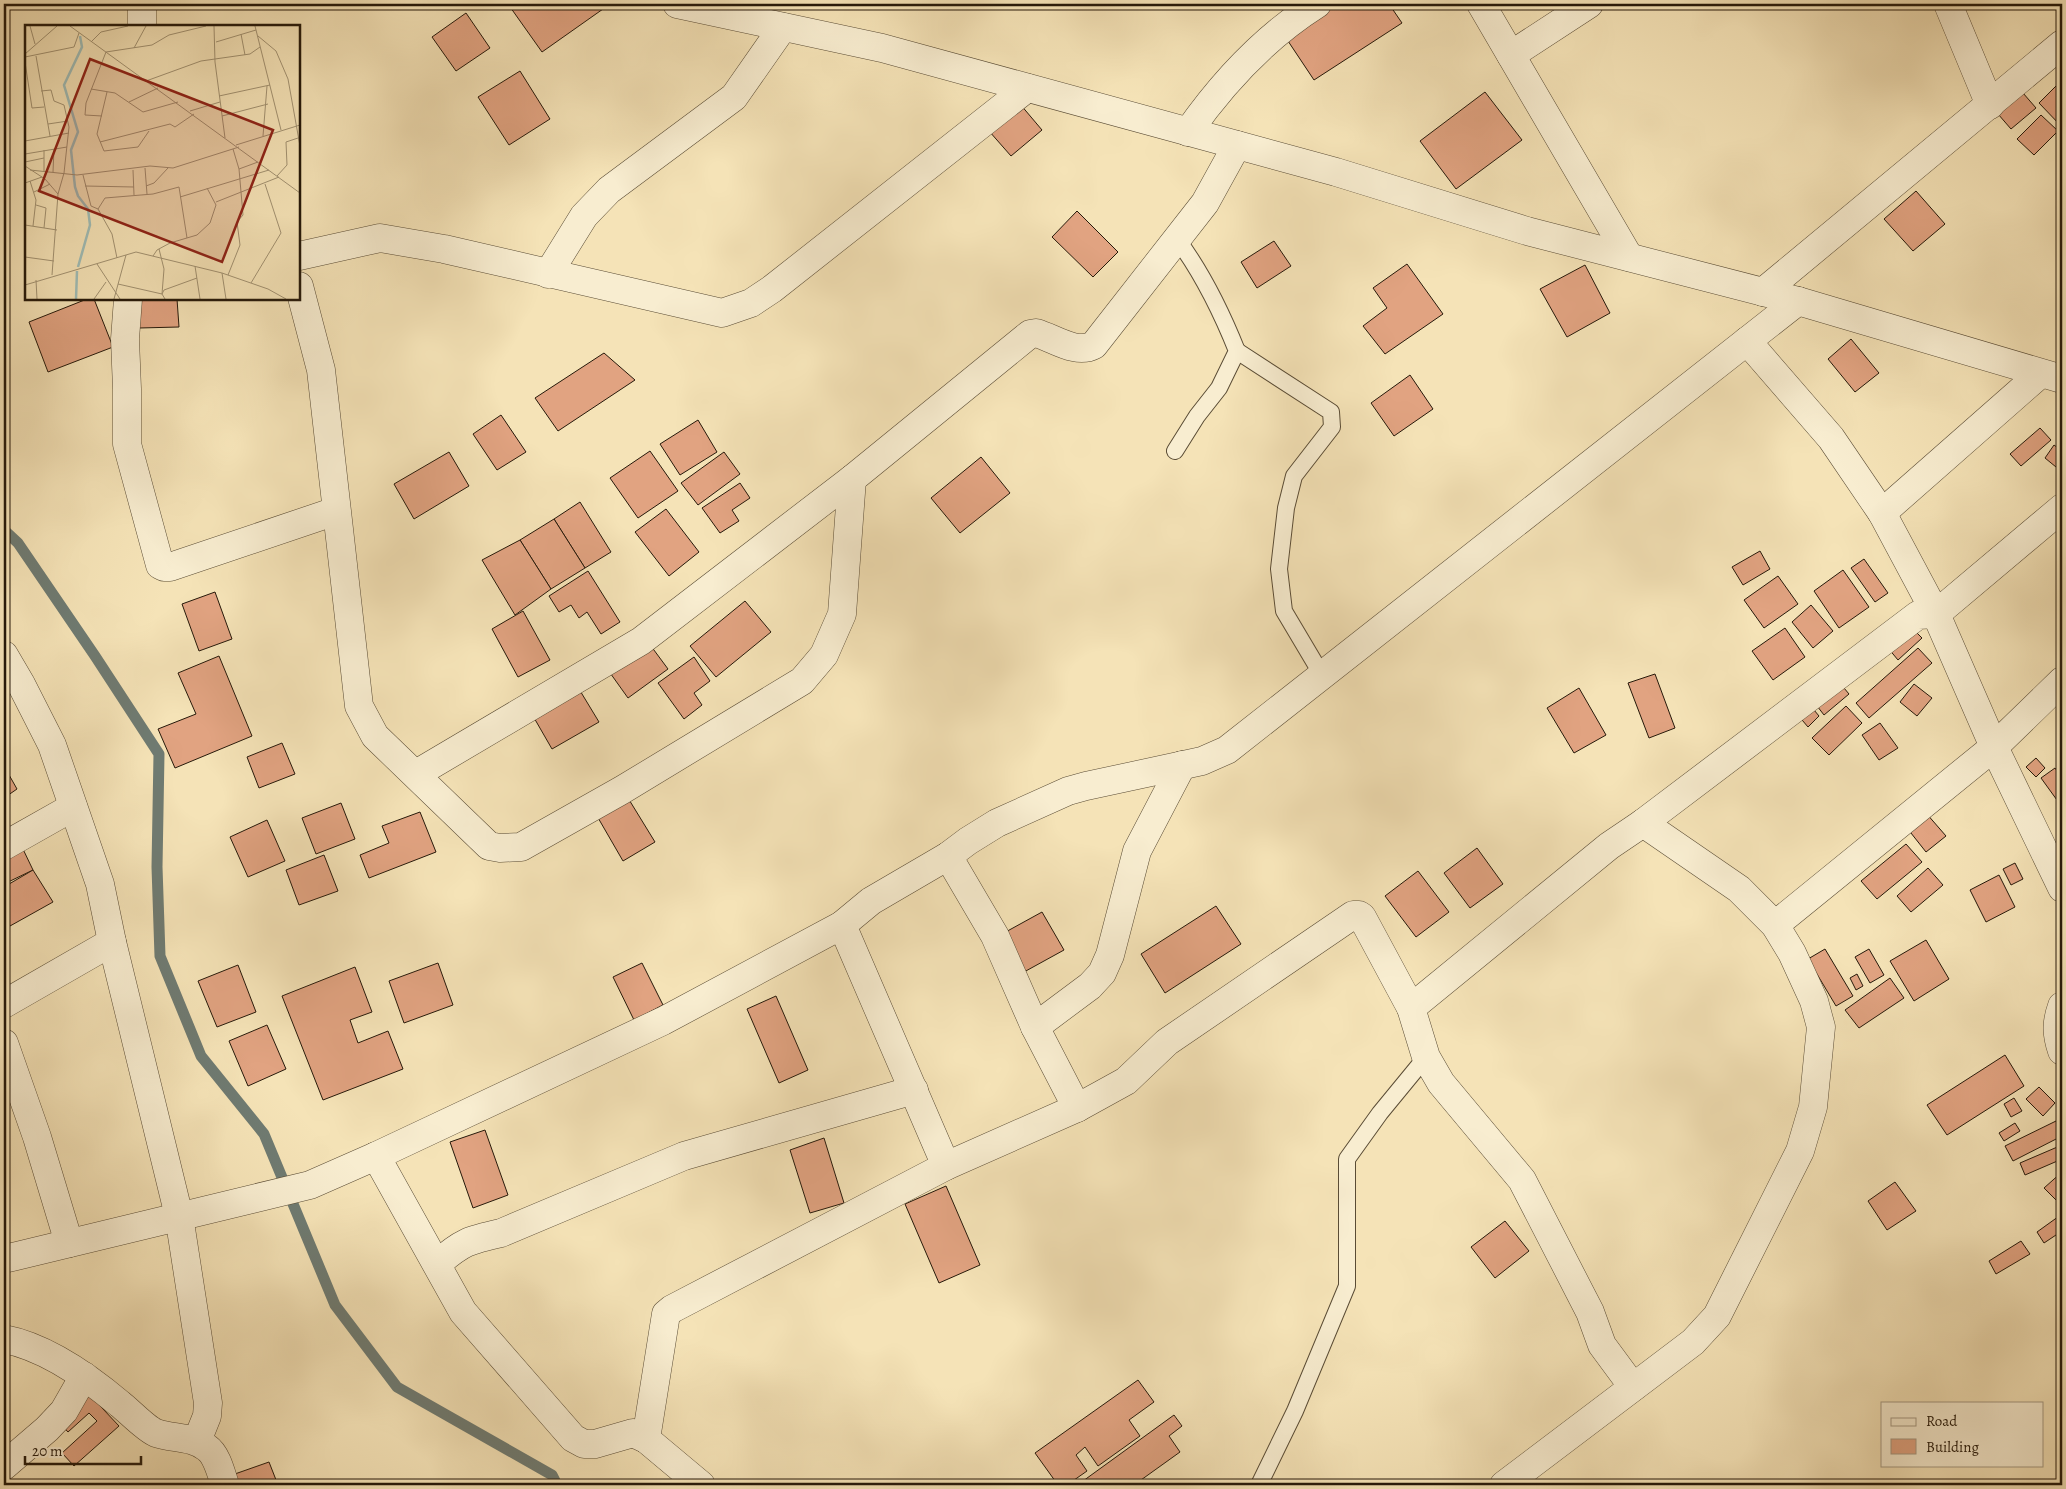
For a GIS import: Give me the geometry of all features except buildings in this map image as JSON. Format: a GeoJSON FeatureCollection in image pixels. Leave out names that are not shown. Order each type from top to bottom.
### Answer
{"type":"FeatureCollection","features":[{"type":"Feature","properties":{"kind":"street"},"geometry":{"type":"LineString","coordinates":[[142,4],[142,25]]}},
{"type":"Feature","properties":{"kind":"street"},"geometry":{"type":"LineString","coordinates":[[677,4],[882,48],[1336,172],[1527,231],[1798,301],[2051,376]]}},
{"type":"Feature","properties":{"kind":"street"},"geometry":{"type":"LineString","coordinates":[[1188,132],[1226,82],[1265,44],[1317,4]]}},
{"type":"Feature","properties":{"kind":"street"},"geometry":{"type":"LineString","coordinates":[[1481,4],[1629,257]]}},
{"type":"Feature","properties":{"kind":"street"},"geometry":{"type":"LineString","coordinates":[[1511,55],[1589,4]]}},
{"type":"Feature","properties":{"kind":"street"},"geometry":{"type":"LineString","coordinates":[[1948,4],[1990,105]]}},
{"type":"Feature","properties":{"kind":"street"},"geometry":{"type":"LineString","coordinates":[[548,274],[584,216],[608,190],[734,97],[783,27]]}},
{"type":"Feature","properties":{"kind":"street"},"geometry":{"type":"LineString","coordinates":[[1763,292],[2062,44]]}},
{"type":"Feature","properties":{"kind":"street"},"geometry":{"type":"LineString","coordinates":[[300,256],[380,238],[444,249],[722,313],[752,303],[780,283],[1027,88]]}},
{"type":"Feature","properties":{"kind":"street"},"geometry":{"type":"LineString","coordinates":[[416,774],[641,641],[852,479],[1030,334],[1036,333],[1077,349],[1088,348],[1094,345],[1205,203],[1237,145]]}},
{"type":"Feature","properties":{"kind":"street"},"geometry":{"type":"LineString","coordinates":[[300,290],[321,370],[359,706],[375,736],[489,846],[500,848],[521,847],[622,790],[802,681],[824,655],[842,614],[852,479]]}},
{"type":"Feature","properties":{"kind":"street"},"geometry":{"type":"LineString","coordinates":[[128,300],[125,339],[127,444],[160,565],[170,567],[336,511]]}},
{"type":"Feature","properties":{"kind":"street"},"geometry":{"type":"LineString","coordinates":[[4,1259],[310,1185],[376,1156],[663,1021],[842,925],[871,901],[948,856],[997,823],[1068,791],[1202,761],[1227,750],[1798,301]]}},
{"type":"Feature","properties":{"kind":"street"},"geometry":{"type":"LineString","coordinates":[[1747,341],[1831,438],[1882,513],[1936,614],[1994,747],[2062,888]]}},
{"type":"Feature","properties":{"kind":"street"},"geometry":{"type":"LineString","coordinates":[[1882,513],[2051,376]]}},
{"type":"Feature","properties":{"kind":"street"},"geometry":{"type":"LineString","coordinates":[[1411,1008],[1609,846],[1643,823],[1918,615],[1936,614],[2062,508]]}},
{"type":"Feature","properties":{"kind":"street"},"geometry":{"type":"LineString","coordinates":[[4,656],[13,689],[52,745],[100,884],[112,942],[178,1216],[208,1403],[207,1416],[197,1441]]}},
{"type":"Feature","properties":{"kind":"street"},"geometry":{"type":"LineString","coordinates":[[1775,925],[1994,747],[2062,681]]}},
{"type":"Feature","properties":{"kind":"street"},"geometry":{"type":"LineString","coordinates":[[1035,1027],[1090,986],[1102,973],[1110,955],[1137,851],[1182,765]]}},
{"type":"Feature","properties":{"kind":"street"},"geometry":{"type":"LineString","coordinates":[[4,846],[73,807]]}},
{"type":"Feature","properties":{"kind":"street"},"geometry":{"type":"LineString","coordinates":[[1504,1485],[1693,1342],[1717,1316],[1800,1151],[1813,1107],[1821,1027],[1814,1001],[1792,953],[1775,925],[1739,889],[1643,823]]}},
{"type":"Feature","properties":{"kind":"street"},"geometry":{"type":"LineString","coordinates":[[948,856],[995,936],[1035,1027],[1077,1108]]}},
{"type":"Feature","properties":{"kind":"street"},"geometry":{"type":"LineString","coordinates":[[646,1439],[666,1314],[672,1309],[946,1166],[1077,1108],[1126,1081],[1167,1042],[1353,915],[1362,917],[1411,1008],[1426,1058],[1441,1083],[1522,1180],[1590,1312],[1602,1345],[1633,1387]]}},
{"type":"Feature","properties":{"kind":"street"},"geometry":{"type":"LineString","coordinates":[[842,925],[946,1166]]}},
{"type":"Feature","properties":{"kind":"street"},"geometry":{"type":"LineString","coordinates":[[4,1004],[112,942]]}},
{"type":"Feature","properties":{"kind":"street"},"geometry":{"type":"LineString","coordinates":[[2062,1006],[2057,1022],[2058,1040],[2062,1051]]}},
{"type":"Feature","properties":{"kind":"street"},"geometry":{"type":"LineString","coordinates":[[4,1043],[37,1137],[68,1243]]}},
{"type":"Feature","properties":{"kind":"street"},"geometry":{"type":"LineString","coordinates":[[437,1264],[455,1248],[470,1240],[501,1232],[684,1156],[914,1090]]}},
{"type":"Feature","properties":{"kind":"street"},"geometry":{"type":"LineString","coordinates":[[376,1156],[463,1312],[573,1438],[584,1444],[595,1444],[633,1433],[646,1439],[701,1485]]}},
{"type":"Feature","properties":{"kind":"street"},"geometry":{"type":"LineString","coordinates":[[4,1339],[15,1341],[55,1359],[84,1376],[155,1432],[197,1441],[209,1449],[216,1460],[225,1485]]}},
{"type":"Feature","properties":{"kind":"street"},"geometry":{"type":"LineString","coordinates":[[4,1466],[47,1429],[64,1411],[84,1376]]}},
{"type":"Feature","properties":{"kind":"lane"},"geometry":{"type":"LineString","coordinates":[[1177,239],[1197,267],[1223,315],[1237,351],[1330,412],[1332,427],[1294,476],[1286,508],[1279,569],[1284,611],[1322,676]]}},
{"type":"Feature","properties":{"kind":"lane"},"geometry":{"type":"LineString","coordinates":[[1175,451],[1197,416],[1219,388],[1237,351]]}},
{"type":"Feature","properties":{"kind":"lane"},"geometry":{"type":"LineString","coordinates":[[1259,1485],[1295,1411],[1347,1286],[1347,1159],[1380,1113],[1426,1058]]}},
{"type":"Feature","properties":{"kind":"waterway"},"geometry":{"type":"LineString","coordinates":[[4,530],[18,543],[159,754],[157,867],[160,956],[201,1056],[264,1134],[335,1305],[397,1387],[552,1475],[557,1485]]}}]}
